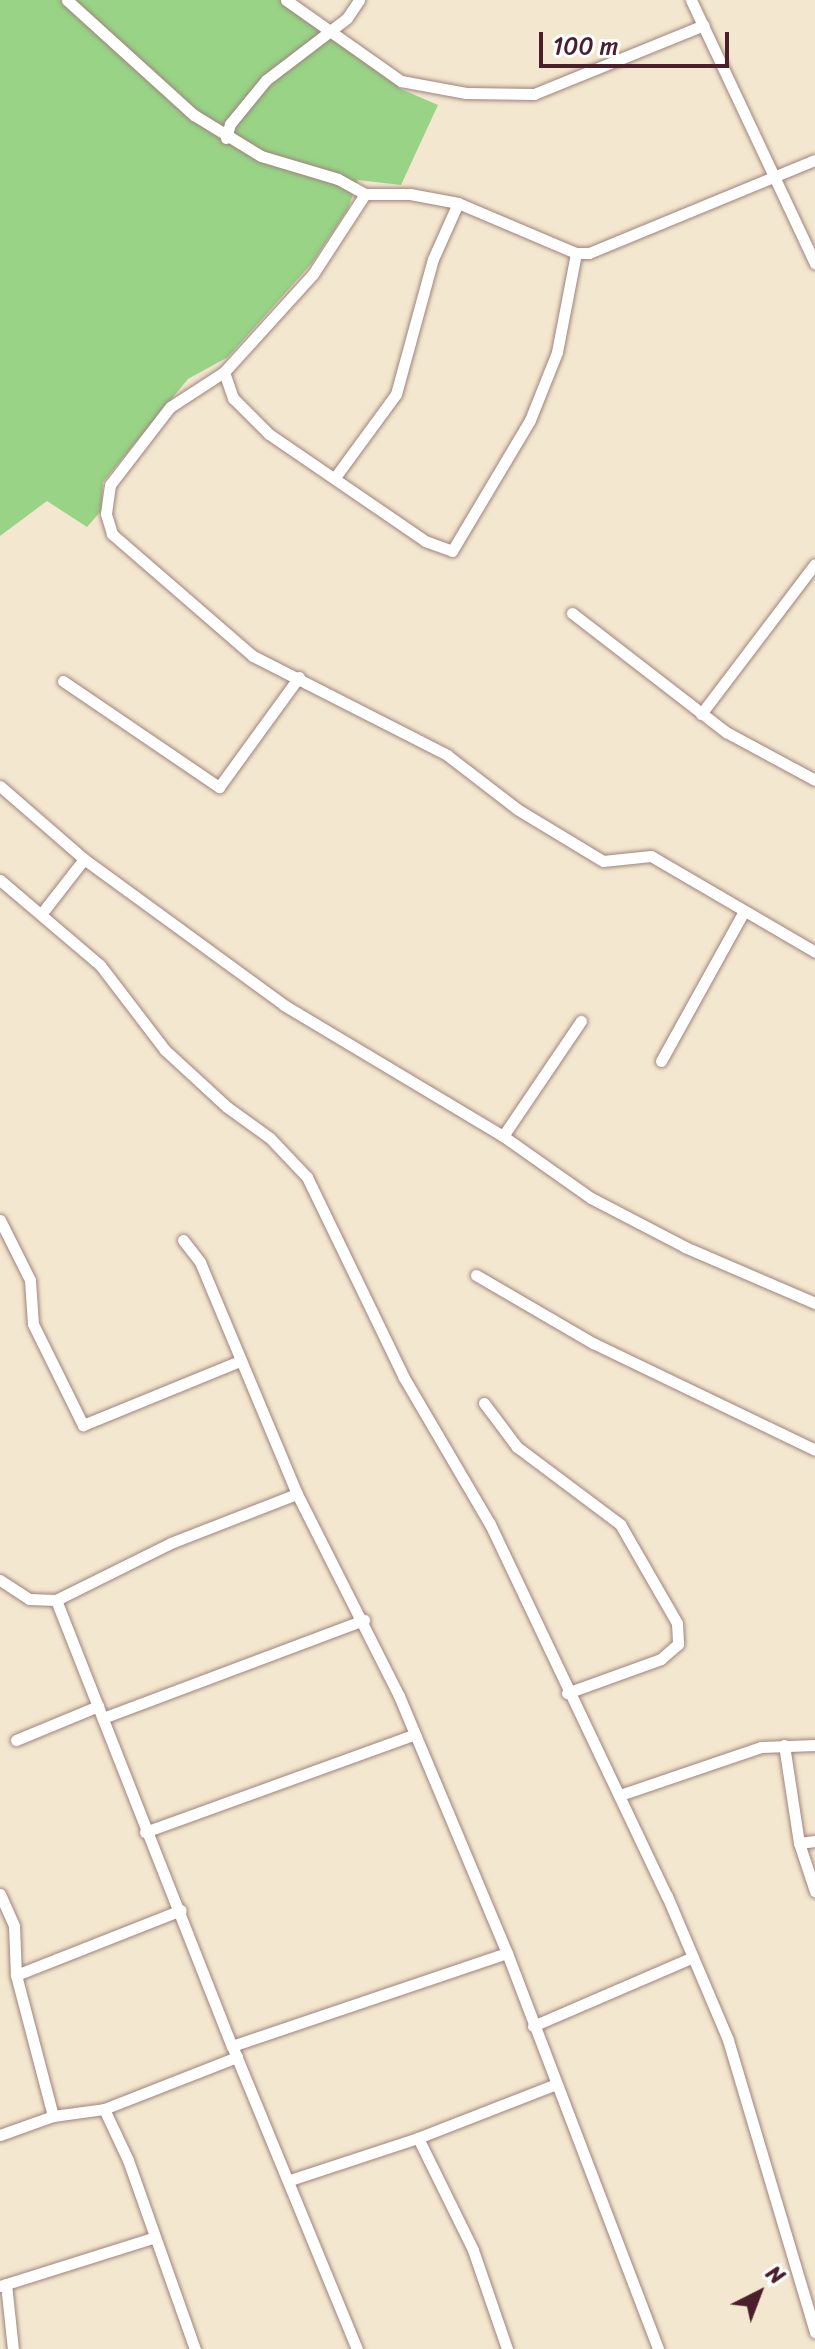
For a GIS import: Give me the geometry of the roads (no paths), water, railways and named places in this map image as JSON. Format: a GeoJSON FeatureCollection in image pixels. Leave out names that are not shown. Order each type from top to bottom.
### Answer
{"type":"FeatureCollection","features":[{"type":"Feature","properties":{"kind":"street"},"geometry":{"type":"LineString","coordinates":[[67,0],[165,91],[226,138],[261,156],[338,179],[365,194],[410,194],[458,203],[576,253],[589,253],[815,160]]}},
{"type":"Feature","properties":{"kind":"street"},"geometry":{"type":"LineString","coordinates":[[286,0],[318,25],[332,29],[401,81],[466,93],[534,94],[704,25]]}},
{"type":"Feature","properties":{"kind":"street"},"geometry":{"type":"LineString","coordinates":[[226,138],[230,124],[266,80],[332,29],[359,0]]}},
{"type":"Feature","properties":{"kind":"street"},"geometry":{"type":"LineString","coordinates":[[691,0],[815,263]]}},
{"type":"Feature","properties":{"kind":"street"},"geometry":{"type":"LineString","coordinates":[[365,194],[313,274],[224,372],[170,407],[110,485],[106,514],[112,534],[200,614],[253,656],[447,755],[517,809],[603,861],[651,856],[815,952]]}},
{"type":"Feature","properties":{"kind":"street"},"geometry":{"type":"LineString","coordinates":[[336,476],[396,394],[433,259],[458,203]]}},
{"type":"Feature","properties":{"kind":"street"},"geometry":{"type":"LineString","coordinates":[[224,372],[233,398],[269,434],[336,476],[425,541],[452,551],[530,420],[557,352],[576,253]]}},
{"type":"Feature","properties":{"kind":"street"},"geometry":{"type":"LineString","coordinates":[[701,714],[815,564]]}},
{"type":"Feature","properties":{"kind":"street"},"geometry":{"type":"LineString","coordinates":[[572,613],[701,714],[815,780]]}},
{"type":"Feature","properties":{"kind":"street"},"geometry":{"type":"LineString","coordinates":[[63,681],[219,787],[299,677]]}},
{"type":"Feature","properties":{"kind":"street"},"geometry":{"type":"LineString","coordinates":[[0,786],[84,859],[284,1005],[503,1136],[591,1198],[685,1247],[815,1303]]}},
{"type":"Feature","properties":{"kind":"street"},"geometry":{"type":"LineString","coordinates":[[42,913],[84,859]]}},
{"type":"Feature","properties":{"kind":"street"},"geometry":{"type":"LineString","coordinates":[[0,880],[100,965],[165,1050],[227,1107],[270,1138],[307,1177],[403,1376],[490,1524],[567,1693],[620,1795],[693,1957],[754,2117],[788,2250],[815,2332]]}},
{"type":"Feature","properties":{"kind":"street"},"geometry":{"type":"LineString","coordinates":[[661,1061],[744,911]]}},
{"type":"Feature","properties":{"kind":"street"},"geometry":{"type":"LineString","coordinates":[[503,1136],[581,1021]]}},
{"type":"Feature","properties":{"kind":"street"},"geometry":{"type":"LineString","coordinates":[[0,1220],[30,1280],[33,1324],[83,1425],[240,1361]]}},
{"type":"Feature","properties":{"kind":"street"},"geometry":{"type":"LineString","coordinates":[[183,1240],[200,1262],[297,1494],[364,1620],[507,1953],[554,2085],[658,2349]]}},
{"type":"Feature","properties":{"kind":"street"},"geometry":{"type":"LineString","coordinates":[[476,1275],[593,1343],[815,1450]]}},
{"type":"Feature","properties":{"kind":"street"},"geometry":{"type":"LineString","coordinates":[[484,1403],[517,1447],[620,1524],[677,1623],[678,1644],[661,1659],[567,1693]]}},
{"type":"Feature","properties":{"kind":"street"},"geometry":{"type":"LineString","coordinates":[[0,1580],[29,1599],[56,1600],[171,1543],[297,1494]]}},
{"type":"Feature","properties":{"kind":"street"},"geometry":{"type":"LineString","coordinates":[[56,1600],[145,1832],[181,1910],[234,2052],[290,2180],[357,2349]]}},
{"type":"Feature","properties":{"kind":"street"},"geometry":{"type":"LineString","coordinates":[[16,1740],[364,1620]]}},
{"type":"Feature","properties":{"kind":"street"},"geometry":{"type":"LineString","coordinates":[[145,1832],[413,1735]]}},
{"type":"Feature","properties":{"kind":"street"},"geometry":{"type":"LineString","coordinates":[[620,1795],[729,1756],[784,1745],[815,1745]]}},
{"type":"Feature","properties":{"kind":"street"},"geometry":{"type":"LineString","coordinates":[[784,1745],[799,1843],[815,1891]]}},
{"type":"Feature","properties":{"kind":"street"},"geometry":{"type":"LineString","coordinates":[[799,1843],[815,1841]]}},
{"type":"Feature","properties":{"kind":"street"},"geometry":{"type":"LineString","coordinates":[[0,1894],[14,1926],[16,1975],[53,2116]]}},
{"type":"Feature","properties":{"kind":"street"},"geometry":{"type":"LineString","coordinates":[[16,1975],[181,1910]]}},
{"type":"Feature","properties":{"kind":"street"},"geometry":{"type":"LineString","coordinates":[[0,2135],[53,2116],[104,2109],[234,2052],[507,1953]]}},
{"type":"Feature","properties":{"kind":"street"},"geometry":{"type":"LineString","coordinates":[[533,2026],[693,1957]]}},
{"type":"Feature","properties":{"kind":"street"},"geometry":{"type":"LineString","coordinates":[[290,2180],[418,2138],[554,2085]]}},
{"type":"Feature","properties":{"kind":"street"},"geometry":{"type":"LineString","coordinates":[[104,2109],[128,2160],[152,2238],[195,2349]]}},
{"type":"Feature","properties":{"kind":"street"},"geometry":{"type":"LineString","coordinates":[[418,2138],[473,2250],[507,2349]]}},
{"type":"Feature","properties":{"kind":"street"},"geometry":{"type":"LineString","coordinates":[[13,2349],[3,2285],[152,2238]]}}]}
